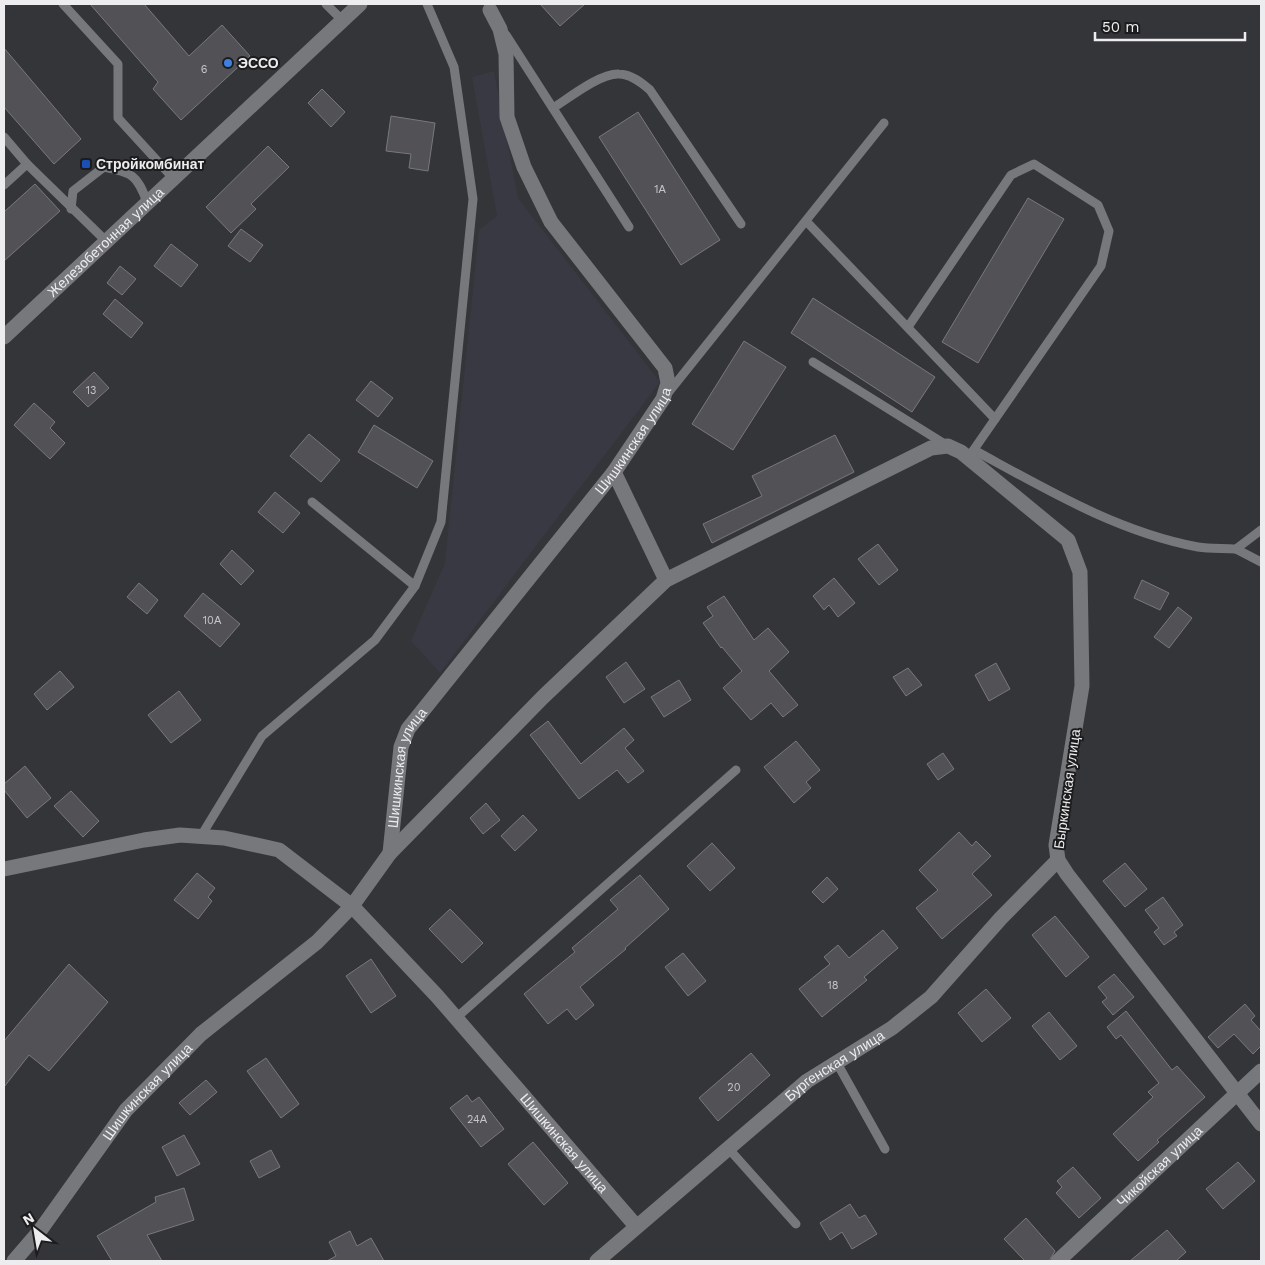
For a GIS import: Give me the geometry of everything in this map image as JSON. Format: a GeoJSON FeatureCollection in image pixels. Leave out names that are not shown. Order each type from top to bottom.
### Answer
{"type":"FeatureCollection","features":[{"type":"Feature","properties":{"kind":"street","name":"Железобетонная улица"},"geometry":{"type":"LineString","coordinates":[[4,337],[360,4]]}},
{"type":"Feature","properties":{"kind":"street","name":"Шишкинская улица"},"geometry":{"type":"LineString","coordinates":[[390,852],[401,747],[408,729],[614,472],[663,399],[668,383],[665,368],[551,222],[524,167],[507,118],[506,54],[500,29],[490,10]]}},
{"type":"Feature","properties":{"kind":"street","name":"Шишкинская улица"},"geometry":{"type":"LineString","coordinates":[[14,1261],[39,1232],[126,1110],[201,1034],[317,942],[352,906],[390,852],[543,697],[666,580],[932,448],[948,446]]}},
{"type":"Feature","properties":{"kind":"street","name":"Быркинская улица"},"geometry":{"type":"LineString","coordinates":[[948,446],[971,454],[1068,540],[1080,572],[1082,686],[1056,845],[1058,860],[1236,1094],[1261,1124]]}},
{"type":"Feature","properties":{"kind":"street"},"geometry":{"type":"LineString","coordinates":[[614,472],[666,580]]}},
{"type":"Feature","properties":{"kind":"street","name":"Шишкинская улица"},"geometry":{"type":"LineString","coordinates":[[4,870],[144,840],[180,835],[224,838],[280,850],[352,906],[456,1018],[636,1226]]}},
{"type":"Feature","properties":{"kind":"street","name":"Бургенская улица"},"geometry":{"type":"LineString","coordinates":[[597,1261],[807,1081],[892,1028],[931,997],[1001,918],[1058,860]]}},
{"type":"Feature","properties":{"kind":"street","name":"Чикойская улица"},"geometry":{"type":"LineString","coordinates":[[1058,1261],[1261,1071]]}},
{"type":"Feature","properties":{"kind":"lane"},"geometry":{"type":"LineString","coordinates":[[63,4],[118,64],[118,118],[173,178]]}},
{"type":"Feature","properties":{"kind":"lane"},"geometry":{"type":"LineString","coordinates":[[326,4],[342,20]]}},
{"type":"Feature","properties":{"kind":"lane"},"geometry":{"type":"LineString","coordinates":[[201,836],[262,736],[375,640],[415,586],[441,522],[473,199],[454,67],[427,4]]}},
{"type":"Feature","properties":{"kind":"lane"},"geometry":{"type":"LineString","coordinates":[[490,10],[629,227]]}},
{"type":"Feature","properties":{"kind":"lane"},"geometry":{"type":"LineString","coordinates":[[553,108],[602,78],[619,74],[638,80],[650,90],[741,224]]}},
{"type":"Feature","properties":{"kind":"lane"},"geometry":{"type":"LineString","coordinates":[[663,399],[884,123]]}},
{"type":"Feature","properties":{"kind":"lane"},"geometry":{"type":"LineString","coordinates":[[4,137],[27,164],[71,209],[106,241]]}},
{"type":"Feature","properties":{"kind":"lane"},"geometry":{"type":"LineString","coordinates":[[4,185],[27,164]]}},
{"type":"Feature","properties":{"kind":"lane"},"geometry":{"type":"LineString","coordinates":[[908,327],[1012,175],[1034,164],[1098,205],[1109,231],[1101,266],[971,454],[1062,498],[1135,529],[1198,547],[1236,549],[1261,562]]}},
{"type":"Feature","properties":{"kind":"lane"},"geometry":{"type":"LineString","coordinates":[[71,209],[73,191],[104,167],[130,173],[142,188],[147,202]]}},
{"type":"Feature","properties":{"kind":"lane"},"geometry":{"type":"LineString","coordinates":[[806,221],[995,419]]}},
{"type":"Feature","properties":{"kind":"lane"},"geometry":{"type":"LineString","coordinates":[[813,362],[948,446]]}},
{"type":"Feature","properties":{"kind":"lane"},"geometry":{"type":"LineString","coordinates":[[312,502],[415,586]]}},
{"type":"Feature","properties":{"kind":"lane"},"geometry":{"type":"LineString","coordinates":[[1236,549],[1261,530]]}},
{"type":"Feature","properties":{"kind":"lane"},"geometry":{"type":"LineString","coordinates":[[456,1018],[736,770]]}},
{"type":"Feature","properties":{"kind":"lane"},"geometry":{"type":"LineString","coordinates":[[837,1063],[885,1149]]}},
{"type":"Feature","properties":{"kind":"lane"},"geometry":{"type":"LineString","coordinates":[[728,1148],[796,1224]]}},
{"type":"Feature","properties":{"kind":"shaded area"},"geometry":{"type":"Polygon","coordinates":[[[494,71],[518,198],[660,382],[440,673],[411,641],[445,563],[479,230],[497,216],[472,77],[494,71]]]}},
{"type":"Feature","properties":{"kind":"building"},"geometry":{"type":"Polygon","coordinates":[[[90,4],[144,4],[189,56],[222,25],[250,56],[181,120],[153,89],[158,82],[90,4]]]}},
{"type":"Feature","properties":{"kind":"building"},"geometry":{"type":"Polygon","coordinates":[[[540,4],[585,4],[560,26],[540,4]]]}},
{"type":"Feature","properties":{"kind":"building"},"geometry":{"type":"Polygon","coordinates":[[[4,48],[81,139],[54,164],[4,107],[4,48]]]}},
{"type":"Feature","properties":{"kind":"building"},"geometry":{"type":"Polygon","coordinates":[[[322,89],[345,112],[331,127],[308,103],[322,89]]]}},
{"type":"Feature","properties":{"kind":"building"},"geometry":{"type":"Polygon","coordinates":[[[638,112],[720,240],[681,265],[599,137],[638,112]]]}},
{"type":"Feature","properties":{"kind":"building"},"geometry":{"type":"Polygon","coordinates":[[[391,116],[435,123],[428,171],[409,168],[411,154],[386,151],[391,116]]]}},
{"type":"Feature","properties":{"kind":"building"},"geometry":{"type":"Polygon","coordinates":[[[268,146],[289,167],[251,204],[256,209],[231,233],[206,207],[268,146]]]}},
{"type":"Feature","properties":{"kind":"building"},"geometry":{"type":"Polygon","coordinates":[[[35,184],[60,211],[4,261],[4,212],[35,184]]]}},
{"type":"Feature","properties":{"kind":"building"},"geometry":{"type":"Polygon","coordinates":[[[1028,198],[1064,219],[978,363],[942,342],[1028,198]]]}},
{"type":"Feature","properties":{"kind":"building"},"geometry":{"type":"Polygon","coordinates":[[[241,229],[263,245],[250,262],[228,246],[241,229]]]}},
{"type":"Feature","properties":{"kind":"building"},"geometry":{"type":"Polygon","coordinates":[[[171,244],[198,265],[181,287],[154,266],[171,244]]]}},
{"type":"Feature","properties":{"kind":"building"},"geometry":{"type":"Polygon","coordinates":[[[120,266],[136,279],[122,295],[107,283],[120,266]]]}},
{"type":"Feature","properties":{"kind":"building"},"geometry":{"type":"Polygon","coordinates":[[[813,298],[935,377],[912,412],[791,333],[813,298]]]}},
{"type":"Feature","properties":{"kind":"building"},"geometry":{"type":"Polygon","coordinates":[[[115,299],[143,323],[131,338],[103,314],[115,299]]]}},
{"type":"Feature","properties":{"kind":"building"},"geometry":{"type":"Polygon","coordinates":[[[744,341],[786,367],[733,450],[692,424],[744,341]]]}},
{"type":"Feature","properties":{"kind":"building"},"geometry":{"type":"Polygon","coordinates":[[[94,372],[109,388],[88,407],[73,392],[94,372]]]}},
{"type":"Feature","properties":{"kind":"building"},"geometry":{"type":"Polygon","coordinates":[[[371,381],[393,398],[378,417],[356,400],[371,381]]]}},
{"type":"Feature","properties":{"kind":"building"},"geometry":{"type":"Polygon","coordinates":[[[34,403],[55,422],[50,428],[65,443],[50,459],[14,425],[34,403]]]}},
{"type":"Feature","properties":{"kind":"building"},"geometry":{"type":"Polygon","coordinates":[[[374,425],[433,461],[417,488],[358,452],[374,425]]]}},
{"type":"Feature","properties":{"kind":"building"},"geometry":{"type":"Polygon","coordinates":[[[309,434],[340,460],[321,482],[290,456],[309,434]]]}},
{"type":"Feature","properties":{"kind":"building"},"geometry":{"type":"Polygon","coordinates":[[[835,435],[854,472],[712,543],[703,524],[762,496],[752,476],[835,435]]]}},
{"type":"Feature","properties":{"kind":"building"},"geometry":{"type":"Polygon","coordinates":[[[275,492],[300,513],[283,533],[258,512],[275,492]]]}},
{"type":"Feature","properties":{"kind":"building"},"geometry":{"type":"Polygon","coordinates":[[[878,544],[898,570],[879,585],[858,559],[878,544]]]}},
{"type":"Feature","properties":{"kind":"building"},"geometry":{"type":"Polygon","coordinates":[[[232,550],[254,571],[241,585],[220,564],[232,550]]]}},
{"type":"Feature","properties":{"kind":"building"},"geometry":{"type":"Polygon","coordinates":[[[834,578],[855,603],[838,617],[829,605],[824,610],[813,596],[834,578]]]}},
{"type":"Feature","properties":{"kind":"building"},"geometry":{"type":"Polygon","coordinates":[[[1142,580],[1169,593],[1160,610],[1134,598],[1142,580]]]}},
{"type":"Feature","properties":{"kind":"building"},"geometry":{"type":"Polygon","coordinates":[[[139,583],[158,600],[147,614],[127,597],[139,583]]]}},
{"type":"Feature","properties":{"kind":"building"},"geometry":{"type":"Polygon","coordinates":[[[203,593],[240,624],[220,647],[184,616],[203,593]]]}},
{"type":"Feature","properties":{"kind":"building"},"geometry":{"type":"Polygon","coordinates":[[[724,596],[754,640],[768,628],[789,652],[769,671],[798,705],[783,717],[771,703],[751,720],[723,688],[742,671],[721,648],[703,623],[713,616],[707,607],[724,596]]]}},
{"type":"Feature","properties":{"kind":"building"},"geometry":{"type":"Polygon","coordinates":[[[1178,607],[1192,618],[1169,648],[1154,637],[1178,607]]]}},
{"type":"Feature","properties":{"kind":"building"},"geometry":{"type":"Polygon","coordinates":[[[626,662],[645,689],[624,703],[606,677],[626,662]]]}},
{"type":"Feature","properties":{"kind":"building"},"geometry":{"type":"Polygon","coordinates":[[[996,663],[1010,689],[989,701],[975,675],[996,663]]]}},
{"type":"Feature","properties":{"kind":"building"},"geometry":{"type":"Polygon","coordinates":[[[908,668],[922,685],[906,696],[893,677],[908,668]]]}},
{"type":"Feature","properties":{"kind":"building"},"geometry":{"type":"Polygon","coordinates":[[[60,671],[74,687],[47,710],[34,694],[60,671]]]}},
{"type":"Feature","properties":{"kind":"building"},"geometry":{"type":"Polygon","coordinates":[[[679,680],[691,700],[664,717],[651,697],[679,680]]]}},
{"type":"Feature","properties":{"kind":"building"},"geometry":{"type":"Polygon","coordinates":[[[179,691],[201,720],[171,743],[148,715],[179,691]]]}},
{"type":"Feature","properties":{"kind":"building"},"geometry":{"type":"Polygon","coordinates":[[[548,721],[581,764],[624,728],[634,740],[625,748],[644,771],[628,783],[617,770],[579,799],[530,735],[548,721]]]}},
{"type":"Feature","properties":{"kind":"building"},"geometry":{"type":"Polygon","coordinates":[[[796,741],[820,770],[806,782],[811,788],[794,803],[764,767],[796,741]]]}},
{"type":"Feature","properties":{"kind":"building"},"geometry":{"type":"Polygon","coordinates":[[[943,753],[954,769],[938,780],[927,764],[943,753]]]}},
{"type":"Feature","properties":{"kind":"building"},"geometry":{"type":"Polygon","coordinates":[[[25,766],[51,798],[27,818],[4,790],[4,784],[25,766]]]}},
{"type":"Feature","properties":{"kind":"building"},"geometry":{"type":"Polygon","coordinates":[[[71,791],[99,821],[83,837],[54,806],[71,791]]]}},
{"type":"Feature","properties":{"kind":"building"},"geometry":{"type":"Polygon","coordinates":[[[486,803],[500,820],[483,834],[470,818],[486,803]]]}},
{"type":"Feature","properties":{"kind":"building"},"geometry":{"type":"Polygon","coordinates":[[[523,815],[537,830],[515,851],[501,836],[523,815]]]}},
{"type":"Feature","properties":{"kind":"building"},"geometry":{"type":"Polygon","coordinates":[[[959,832],[972,846],[976,841],[991,856],[972,874],[992,895],[942,939],[916,908],[938,890],[919,870],[959,832]]]}},
{"type":"Feature","properties":{"kind":"building"},"geometry":{"type":"Polygon","coordinates":[[[712,843],[735,868],[710,891],[687,866],[712,843]]]}},
{"type":"Feature","properties":{"kind":"building"},"geometry":{"type":"Polygon","coordinates":[[[1125,863],[1147,889],[1125,907],[1103,881],[1125,863]]]}},
{"type":"Feature","properties":{"kind":"building"},"geometry":{"type":"Polygon","coordinates":[[[197,873],[215,888],[208,897],[212,901],[198,919],[174,900],[197,873]]]}},
{"type":"Feature","properties":{"kind":"building"},"geometry":{"type":"Polygon","coordinates":[[[640,875],[669,909],[626,949],[580,987],[594,1005],[576,1020],[567,1009],[548,1024],[524,994],[575,952],[572,948],[618,909],[610,900],[640,875]]]}},
{"type":"Feature","properties":{"kind":"building"},"geometry":{"type":"Polygon","coordinates":[[[827,877],[838,889],[823,903],[812,892],[827,877]]]}},
{"type":"Feature","properties":{"kind":"building"},"geometry":{"type":"Polygon","coordinates":[[[1163,897],[1183,925],[1174,932],[1177,936],[1164,945],[1154,932],[1159,928],[1145,910],[1163,897]]]}},
{"type":"Feature","properties":{"kind":"building"},"geometry":{"type":"Polygon","coordinates":[[[450,909],[483,943],[462,963],[429,929],[450,909]]]}},
{"type":"Feature","properties":{"kind":"building"},"geometry":{"type":"Polygon","coordinates":[[[1055,916],[1089,957],[1066,977],[1032,935],[1055,916]]]}},
{"type":"Feature","properties":{"kind":"building"},"geometry":{"type":"Polygon","coordinates":[[[883,930],[898,948],[864,977],[867,980],[822,1017],[799,989],[830,964],[824,957],[838,945],[849,958],[883,930]]]}},
{"type":"Feature","properties":{"kind":"building"},"geometry":{"type":"Polygon","coordinates":[[[683,953],[706,981],[688,996],[665,967],[683,953]]]}},
{"type":"Feature","properties":{"kind":"building"},"geometry":{"type":"Polygon","coordinates":[[[371,959],[396,996],[371,1013],[346,976],[371,959]]]}},
{"type":"Feature","properties":{"kind":"building"},"geometry":{"type":"Polygon","coordinates":[[[69,964],[108,1002],[49,1071],[29,1055],[4,1087],[4,1041],[69,964]]]}},
{"type":"Feature","properties":{"kind":"building"},"geometry":{"type":"Polygon","coordinates":[[[1114,974],[1134,997],[1113,1015],[1102,1002],[1107,998],[1098,987],[1114,974]]]}},
{"type":"Feature","properties":{"kind":"building"},"geometry":{"type":"Polygon","coordinates":[[[986,989],[1011,1018],[982,1042],[958,1013],[986,989]]]}},
{"type":"Feature","properties":{"kind":"building"},"geometry":{"type":"Polygon","coordinates":[[[1245,1004],[1255,1016],[1251,1020],[1261,1031],[1261,1046],[1253,1054],[1234,1034],[1218,1048],[1208,1037],[1245,1004]]]}},
{"type":"Feature","properties":{"kind":"building"},"geometry":{"type":"Polygon","coordinates":[[[1126,1011],[1172,1070],[1177,1066],[1205,1097],[1157,1140],[1159,1142],[1138,1161],[1113,1134],[1153,1097],[1148,1092],[1159,1083],[1121,1035],[1116,1039],[1107,1027],[1126,1011]]]}},
{"type":"Feature","properties":{"kind":"building"},"geometry":{"type":"Polygon","coordinates":[[[1049,1012],[1077,1046],[1060,1060],[1032,1026],[1049,1012]]]}},
{"type":"Feature","properties":{"kind":"building"},"geometry":{"type":"Polygon","coordinates":[[[751,1053],[770,1075],[718,1121],[699,1098],[751,1053]]]}},
{"type":"Feature","properties":{"kind":"building"},"geometry":{"type":"Polygon","coordinates":[[[266,1058],[299,1104],[281,1118],[247,1071],[266,1058]]]}},
{"type":"Feature","properties":{"kind":"building"},"geometry":{"type":"Polygon","coordinates":[[[206,1080],[217,1092],[190,1115],[179,1103],[206,1080]]]}},
{"type":"Feature","properties":{"kind":"building"},"geometry":{"type":"Polygon","coordinates":[[[467,1095],[472,1102],[479,1097],[504,1129],[481,1147],[450,1108],[467,1095]]]}},
{"type":"Feature","properties":{"kind":"building"},"geometry":{"type":"Polygon","coordinates":[[[184,1135],[200,1164],[177,1176],[162,1147],[184,1135]]]}},
{"type":"Feature","properties":{"kind":"building"},"geometry":{"type":"Polygon","coordinates":[[[533,1142],[568,1183],[544,1205],[508,1164],[533,1142]]]}},
{"type":"Feature","properties":{"kind":"building"},"geometry":{"type":"Polygon","coordinates":[[[271,1150],[280,1167],[259,1178],[250,1161],[271,1150]]]}},
{"type":"Feature","properties":{"kind":"building"},"geometry":{"type":"Polygon","coordinates":[[[1238,1162],[1255,1181],[1223,1209],[1206,1189],[1238,1162]]]}},
{"type":"Feature","properties":{"kind":"building"},"geometry":{"type":"Polygon","coordinates":[[[1073,1167],[1101,1198],[1079,1218],[1056,1193],[1062,1187],[1057,1181],[1073,1167]]]}},
{"type":"Feature","properties":{"kind":"building"},"geometry":{"type":"Polygon","coordinates":[[[184,1188],[194,1220],[147,1235],[162,1261],[112,1261],[97,1236],[156,1202],[155,1197],[184,1188]]]}},
{"type":"Feature","properties":{"kind":"building"},"geometry":{"type":"Polygon","coordinates":[[[850,1204],[859,1218],[865,1215],[877,1234],[852,1249],[842,1232],[830,1240],[820,1223],[850,1204]]]}},
{"type":"Feature","properties":{"kind":"building"},"geometry":{"type":"Polygon","coordinates":[[[1026,1218],[1055,1251],[1049,1261],[1025,1261],[1004,1239],[1026,1218]]]}},
{"type":"Feature","properties":{"kind":"building"},"geometry":{"type":"Polygon","coordinates":[[[1167,1230],[1186,1252],[1176,1261],[1130,1261],[1167,1230]]]}},
{"type":"Feature","properties":{"kind":"building"},"geometry":{"type":"Polygon","coordinates":[[[350,1231],[357,1246],[371,1238],[384,1261],[327,1261],[336,1256],[329,1242],[350,1231]]]}},
{"type":"Feature","properties":{"kind":"place","name":"ЭССО"},"geometry":{"type":"Point","coordinates":[228,63]}},
{"type":"Feature","properties":{"kind":"place","name":"Стройкомбинат"},"geometry":{"type":"Point","coordinates":[86,164]}}]}
